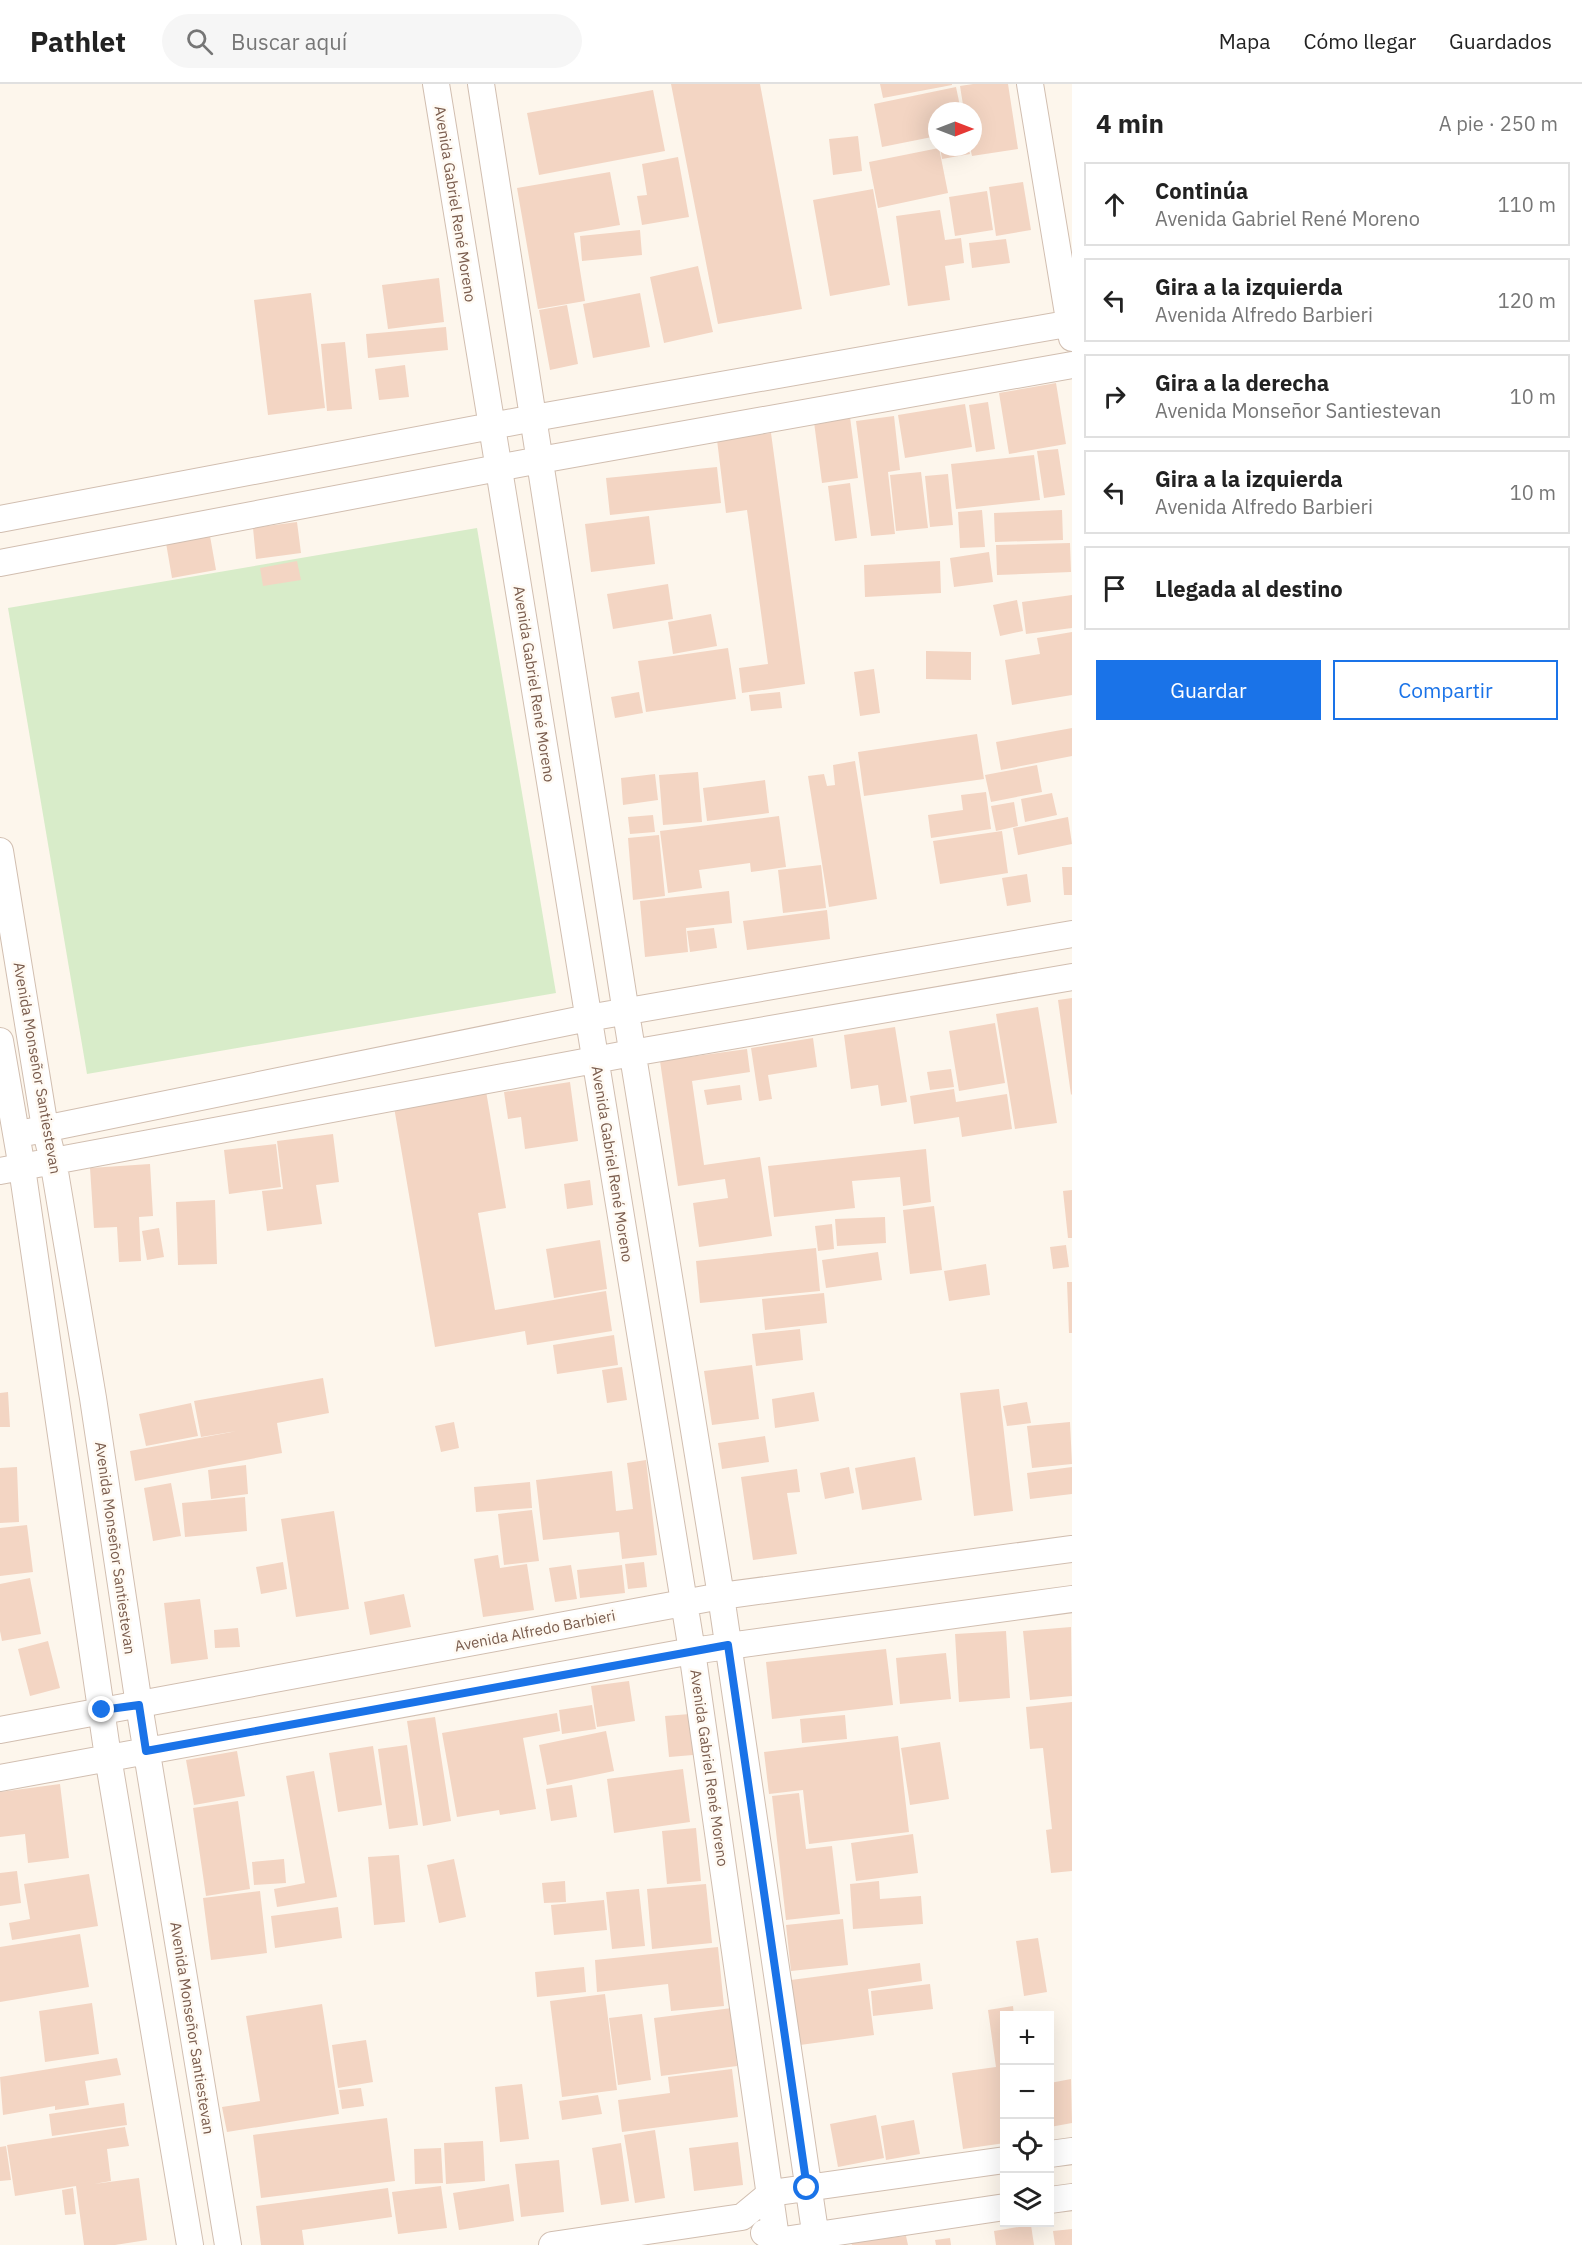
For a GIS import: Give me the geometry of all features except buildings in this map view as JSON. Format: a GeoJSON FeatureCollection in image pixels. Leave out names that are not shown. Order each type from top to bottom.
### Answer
{"type":"FeatureCollection","features":[{"type":"Feature","properties":{"kind":"street","name":"Avenida Gabriel René Moreno"},"geometry":{"type":"LineString","coordinates":[[436,84],[692,1651],[777,2243]]}},
{"type":"Feature","properties":{"kind":"street"},"geometry":{"type":"LineString","coordinates":[[481,84],[632,1053],[721,1596],[816,2240]]}},
{"type":"Feature","properties":{"kind":"street"},"geometry":{"type":"LineString","coordinates":[[0,519],[534,418],[1071,328],[1030,84]]}},
{"type":"Feature","properties":{"kind":"street"},"geometry":{"type":"LineString","coordinates":[[0,563],[540,460],[1072,365]]}},
{"type":"Feature","properties":{"kind":"street","name":"Avenida Monseñor Santiestevan"},"geometry":{"type":"LineString","coordinates":[[0,851],[45,1128],[53,1160],[93,1398],[146,1751],[228,2245]]}},
{"type":"Feature","properties":{"kind":"street"},"geometry":{"type":"LineString","coordinates":[[8,1137],[588,1018],[1072,934]]}},
{"type":"Feature","properties":{"kind":"street"},"geometry":{"type":"LineString","coordinates":[[11,1170],[53,1160],[632,1053],[1072,977]]}},
{"type":"Feature","properties":{"kind":"street"},"geometry":{"type":"LineString","coordinates":[[0,1041],[11,1170],[190,2245]]}},
{"type":"Feature","properties":{"kind":"street","name":"Avenida Alfredo Barbieri"},"geometry":{"type":"LineString","coordinates":[[0,1730],[721,1596],[1072,1549]]}},
{"type":"Feature","properties":{"kind":"street"},"geometry":{"type":"LineString","coordinates":[[0,1778],[692,1651],[1072,1599]]}},
{"type":"Feature","properties":{"kind":"street"},"geometry":{"type":"LineString","coordinates":[[1054,2153],[1072,2151]]}},
{"type":"Feature","properties":{"kind":"street"},"geometry":{"type":"LineString","coordinates":[[552,2245],[742,2217],[771,2193],[1000,2161]]}},
{"type":"Feature","properties":{"kind":"street"},"geometry":{"type":"LineString","coordinates":[[1054,2199],[1072,2197]]}},
{"type":"Feature","properties":{"kind":"street"},"geometry":{"type":"LineString","coordinates":[[742,2217],[777,2243],[816,2240],[1000,2208]]}},
{"type":"Feature","properties":{"kind":"green space"},"geometry":{"type":"Polygon","coordinates":[[[477,528],[556,993],[87,1074],[8,608],[477,528]]]}},
{"type":"Feature","properties":{"kind":"route"},"geometry":{"type":"LineString","coordinates":[[102,1710],[139,1705],[146,1751],[728,1645],[807,2188]]}}]}
